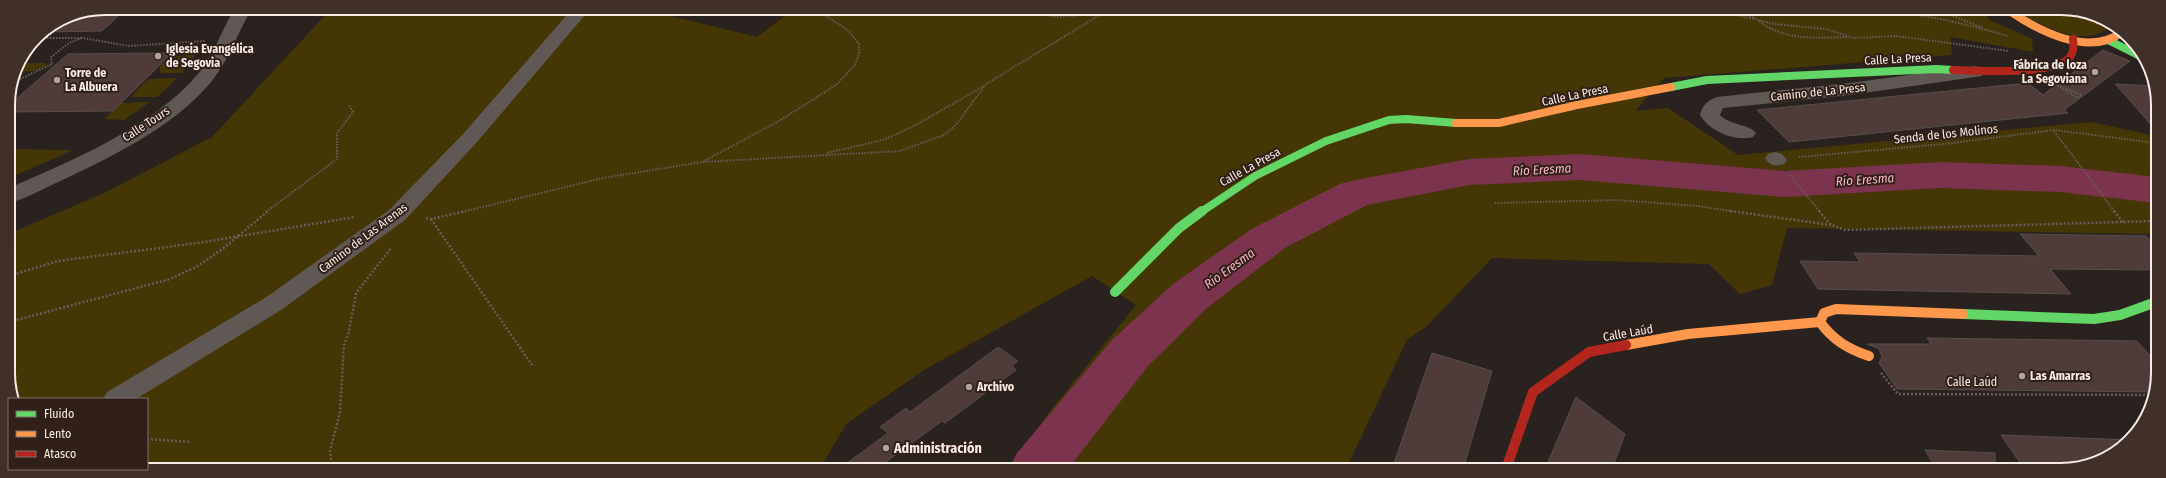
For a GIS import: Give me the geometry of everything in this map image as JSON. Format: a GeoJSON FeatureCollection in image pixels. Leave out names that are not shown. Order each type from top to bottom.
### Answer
{"type":"FeatureCollection","features":[{"type":"Feature","properties":{"kind":"street","name":"Calle Tours"},"geometry":{"type":"LineString","coordinates":[[15,193],[102,152],[161,115],[203,80],[214,65],[240,15]]}},
{"type":"Feature","properties":{"kind":"street","name":"Camino de Las Arenas"},"geometry":{"type":"LineString","coordinates":[[118,398],[273,304],[392,219],[470,138],[577,15]]}},
{"type":"Feature","properties":{"kind":"street"},"geometry":{"type":"LineString","coordinates":[[2014,15],[2038,29],[2074,39],[2108,40],[2119,36]]}},
{"type":"Feature","properties":{"kind":"street","name":"Calle La Presa"},"geometry":{"type":"LineString","coordinates":[[1115,292],[1179,228],[1255,176],[1326,141],[1374,124],[1406,119],[1462,123],[1499,122],[1577,105],[1707,80],[1937,69],[1975,72],[2051,67],[2060,65],[2072,55],[2074,39]]}},
{"type":"Feature","properties":{"kind":"street"},"geometry":{"type":"LineString","coordinates":[[2108,40],[2134,53]]}},
{"type":"Feature","properties":{"kind":"street","name":"Camino de La Presa"},"geometry":{"type":"LineString","coordinates":[[1746,133],[1718,124],[1713,119],[1710,111],[1712,107],[1718,103],[1850,89],[1975,72]]}},
{"type":"Feature","properties":{"kind":"street"},"geometry":{"type":"LineString","coordinates":[[1869,356],[1847,349],[1835,342],[1827,334],[1820,322],[1824,313],[1836,310],[2094,319],[2120,315],[2151,304]]}},
{"type":"Feature","properties":{"kind":"street","name":"Calle Laúd"},"geometry":{"type":"LineString","coordinates":[[1508,463],[1533,392],[1590,352],[1688,334],[1820,322]]}},
{"type":"Feature","properties":{"kind":"path"},"geometry":{"type":"LineString","coordinates":[[702,162],[779,121],[836,85],[854,65],[859,54],[859,44],[849,31],[824,15]]}},
{"type":"Feature","properties":{"kind":"path"},"geometry":{"type":"LineString","coordinates":[[1047,15],[1056,17],[1080,15]]}},
{"type":"Feature","properties":{"kind":"path"},"geometry":{"type":"LineString","coordinates":[[819,155],[888,137],[946,109],[1100,15]]}},
{"type":"Feature","properties":{"kind":"path"},"geometry":{"type":"LineString","coordinates":[[1732,15],[1774,24],[1826,29],[1854,38]]}},
{"type":"Feature","properties":{"kind":"path"},"geometry":{"type":"LineString","coordinates":[[1748,15],[1758,20],[1770,30],[1804,38],[1896,36],[2012,52]]}},
{"type":"Feature","properties":{"kind":"path"},"geometry":{"type":"LineString","coordinates":[[1910,15],[1993,32],[2013,38]]}},
{"type":"Feature","properties":{"kind":"path"},"geometry":{"type":"LineString","coordinates":[[1951,15],[1993,32]]}},
{"type":"Feature","properties":{"kind":"path"},"geometry":{"type":"LineString","coordinates":[[46,37],[63,36],[83,38],[110,45],[133,46],[171,45],[227,38]]}},
{"type":"Feature","properties":{"kind":"path"},"geometry":{"type":"LineString","coordinates":[[18,81],[45,70],[52,64],[51,57],[71,42],[83,38]]}},
{"type":"Feature","properties":{"kind":"path"},"geometry":{"type":"LineString","coordinates":[[2053,83],[2075,92],[2082,95],[2078,98],[2053,83]]}},
{"type":"Feature","properties":{"kind":"path"},"geometry":{"type":"LineString","coordinates":[[331,463],[330,452],[340,412],[344,345],[349,331],[356,293],[396,242],[392,219],[431,218],[603,178],[702,162],[900,151],[944,135],[955,126],[986,84]]}},
{"type":"Feature","properties":{"kind":"path"},"geometry":{"type":"LineString","coordinates":[[15,321],[170,279],[198,266],[225,247],[251,223],[337,159],[337,133],[353,112],[349,105]]}},
{"type":"Feature","properties":{"kind":"path"},"geometry":{"type":"LineString","coordinates":[[2055,131],[2122,221]]}},
{"type":"Feature","properties":{"kind":"path","name":"Senda de los Molinos"},"geometry":{"type":"LineString","coordinates":[[1831,225],[1776,159],[1944,144],[2055,131],[2086,132],[2151,142]]}},
{"type":"Feature","properties":{"kind":"path"},"geometry":{"type":"LineString","coordinates":[[1496,203],[1617,200],[1698,206],[1831,225],[1845,230],[2151,221]]}},
{"type":"Feature","properties":{"kind":"path"},"geometry":{"type":"LineString","coordinates":[[15,274],[58,261],[359,217]]}},
{"type":"Feature","properties":{"kind":"path"},"geometry":{"type":"LineString","coordinates":[[431,218],[532,365]]}},
{"type":"Feature","properties":{"kind":"path","name":"Calle Laúd"},"geometry":{"type":"LineString","coordinates":[[1869,356],[1898,394],[2148,395]]}},
{"type":"Feature","properties":{"kind":"path"},"geometry":{"type":"LineString","coordinates":[[148,439],[191,442]]}},
{"type":"Feature","properties":{"kind":"shaded area"},"geometry":{"type":"Polygon","coordinates":[[[325,15],[667,15],[757,37],[786,15],[1986,15],[1990,20],[2032,39],[2033,52],[1950,37],[1952,55],[1664,78],[1635,111],[1668,108],[1738,155],[2091,122],[2151,135],[2151,234],[1787,228],[1772,285],[1740,294],[1709,264],[1492,258],[1427,326],[1407,340],[1349,463],[1015,463],[1050,411],[1136,305],[1092,276],[924,370],[846,424],[823,463],[148,463],[148,398],[19,398],[15,379],[15,231],[106,192],[212,137],[325,15]]]}},
{"type":"Feature","properties":{"kind":"shaded area"},"geometry":{"type":"Polygon","coordinates":[[[2022,15],[2073,16],[2101,24],[2107,29],[2097,34],[2074,36],[2040,24],[2022,15]]]}},
{"type":"Feature","properties":{"kind":"shaded area"},"geometry":{"type":"Polygon","coordinates":[[[196,54],[182,73],[160,73],[160,66],[171,57],[196,54]]]}},
{"type":"Feature","properties":{"kind":"shaded area"},"geometry":{"type":"Polygon","coordinates":[[[26,63],[45,63],[47,65],[37,71],[21,72],[26,63]]]}},
{"type":"Feature","properties":{"kind":"shaded area"},"geometry":{"type":"Polygon","coordinates":[[[177,78],[157,97],[131,97],[148,79],[177,78]]]}},
{"type":"Feature","properties":{"kind":"shaded area"},"geometry":{"type":"Polygon","coordinates":[[[150,102],[124,120],[104,119],[122,103],[150,102]]]}},
{"type":"Feature","properties":{"kind":"shaded area"},"geometry":{"type":"Polygon","coordinates":[[[15,149],[73,150],[15,175],[15,149]]]}},
{"type":"Feature","properties":{"kind":"building"},"geometry":{"type":"Polygon","coordinates":[[[99,15],[119,15],[102,31],[53,32],[70,22],[81,18],[99,15]]]}},
{"type":"Feature","properties":{"kind":"building"},"geometry":{"type":"Polygon","coordinates":[[[2103,50],[2130,61],[2064,110],[2068,113],[1789,142],[1757,110],[2028,83],[2043,95],[2103,50]]]}},
{"type":"Feature","properties":{"kind":"building","name":"Torre de La Albuera"},"geometry":{"type":"Polygon","coordinates":[[[172,53],[113,111],[15,112],[15,100],[68,54],[172,53]]]}},
{"type":"Feature","properties":{"kind":"building","name":"Fábrica de loza La Segoviana"},"geometry":{"type":"Polygon","coordinates":[[[2115,84],[2149,86],[2151,105],[2151,125],[2115,84]]]}},
{"type":"Feature","properties":{"kind":"building"},"geometry":{"type":"Polygon","coordinates":[[[2020,234],[2146,236],[2151,242],[2151,270],[2050,269],[2071,294],[1818,289],[1800,261],[1860,262],[1854,253],[2039,256],[2020,234]]]}},
{"type":"Feature","properties":{"kind":"building","name":"Las Amarras"},"geometry":{"type":"Polygon","coordinates":[[[1927,338],[2137,341],[2151,356],[2149,391],[1897,389],[1879,363],[1882,357],[1879,349],[1867,344],[1931,344],[1927,338]]]}},
{"type":"Feature","properties":{"kind":"building"},"geometry":{"type":"Polygon","coordinates":[[[998,347],[1018,361],[1012,366],[1016,370],[945,423],[942,421],[884,463],[847,463],[888,433],[880,427],[906,408],[910,412],[998,347]]]}},
{"type":"Feature","properties":{"kind":"building"},"geometry":{"type":"Polygon","coordinates":[[[1432,353],[1492,371],[1465,463],[1394,463],[1432,353]]]}},
{"type":"Feature","properties":{"kind":"building"},"geometry":{"type":"Polygon","coordinates":[[[1576,397],[1625,434],[1614,463],[1548,463],[1576,397]]]}},
{"type":"Feature","properties":{"kind":"building"},"geometry":{"type":"Polygon","coordinates":[[[2001,435],[2121,440],[2106,451],[2096,456],[2079,461],[2067,463],[2020,463],[2001,435]]]}},
{"type":"Feature","properties":{"kind":"building"},"geometry":{"type":"Polygon","coordinates":[[[1925,450],[1995,453],[1995,463],[1933,463],[1925,450]]]}},
{"type":"Feature","properties":{"kind":"waterway","name":"Río Eresma"},"geometry":{"type":"LineString","coordinates":[[1041,463],[1130,353],[1190,296],[1269,238],[1355,194],[1469,172],[1579,167],[1785,184],[1940,175],[2060,179],[2151,189]]}},
{"type":"Feature","properties":{"kind":"traffic: fast"},"geometry":{"type":"LineString","coordinates":[[2108,40],[2134,53]]}},
{"type":"Feature","properties":{"kind":"traffic: fast"},"geometry":{"type":"LineString","coordinates":[[1671,87],[1707,80],[1937,69],[1953,70]]}},
{"type":"Feature","properties":{"kind":"traffic: fast"},"geometry":{"type":"LineString","coordinates":[[1115,292],[1179,228],[1218,199],[1255,176],[1326,141],[1389,120],[1406,119],[1456,123]]}},
{"type":"Feature","properties":{"kind":"traffic: fast"},"geometry":{"type":"LineString","coordinates":[[1963,314],[2094,319],[2120,315],[2151,304]]}},
{"type":"Feature","properties":{"kind":"traffic: slow"},"geometry":{"type":"LineString","coordinates":[[2015,15],[2043,30],[2072,40],[2100,42],[2118,35]]}},
{"type":"Feature","properties":{"kind":"traffic: slow"},"geometry":{"type":"LineString","coordinates":[[1456,123],[1499,123],[1577,105],[1671,87]]}},
{"type":"Feature","properties":{"kind":"traffic: slow"},"geometry":{"type":"LineString","coordinates":[[1869,356],[1847,348],[1835,340],[1820,322],[1824,313],[1836,309],[1963,314]]}},
{"type":"Feature","properties":{"kind":"traffic: slow"},"geometry":{"type":"LineString","coordinates":[[1626,345],[1688,334],[1820,322]]}},
{"type":"Feature","properties":{"kind":"traffic: jam"},"geometry":{"type":"LineString","coordinates":[[1953,70],[2011,71],[2044,68],[2057,65],[2066,61],[2072,54],[2073,39]]}},
{"type":"Feature","properties":{"kind":"traffic: jam"},"geometry":{"type":"LineString","coordinates":[[1508,463],[1533,392],[1589,352],[1626,345]]}},
{"type":"Feature","properties":{"kind":"place","name":"Iglesia Evangélica de Segovia"},"geometry":{"type":"Point","coordinates":[158,56]}},
{"type":"Feature","properties":{"kind":"place","name":"Fábrica de loza La Segoviana"},"geometry":{"type":"Point","coordinates":[2095,72]}},
{"type":"Feature","properties":{"kind":"place","name":"Torre de La Albuera"},"geometry":{"type":"Point","coordinates":[57,80]}},
{"type":"Feature","properties":{"kind":"place","name":"Las Amarras"},"geometry":{"type":"Point","coordinates":[2022,376]}},
{"type":"Feature","properties":{"kind":"place","name":"Archivo"},"geometry":{"type":"Point","coordinates":[969,387]}},
{"type":"Feature","properties":{"kind":"place","name":"Administración"},"geometry":{"type":"Point","coordinates":[886,448]}}]}
